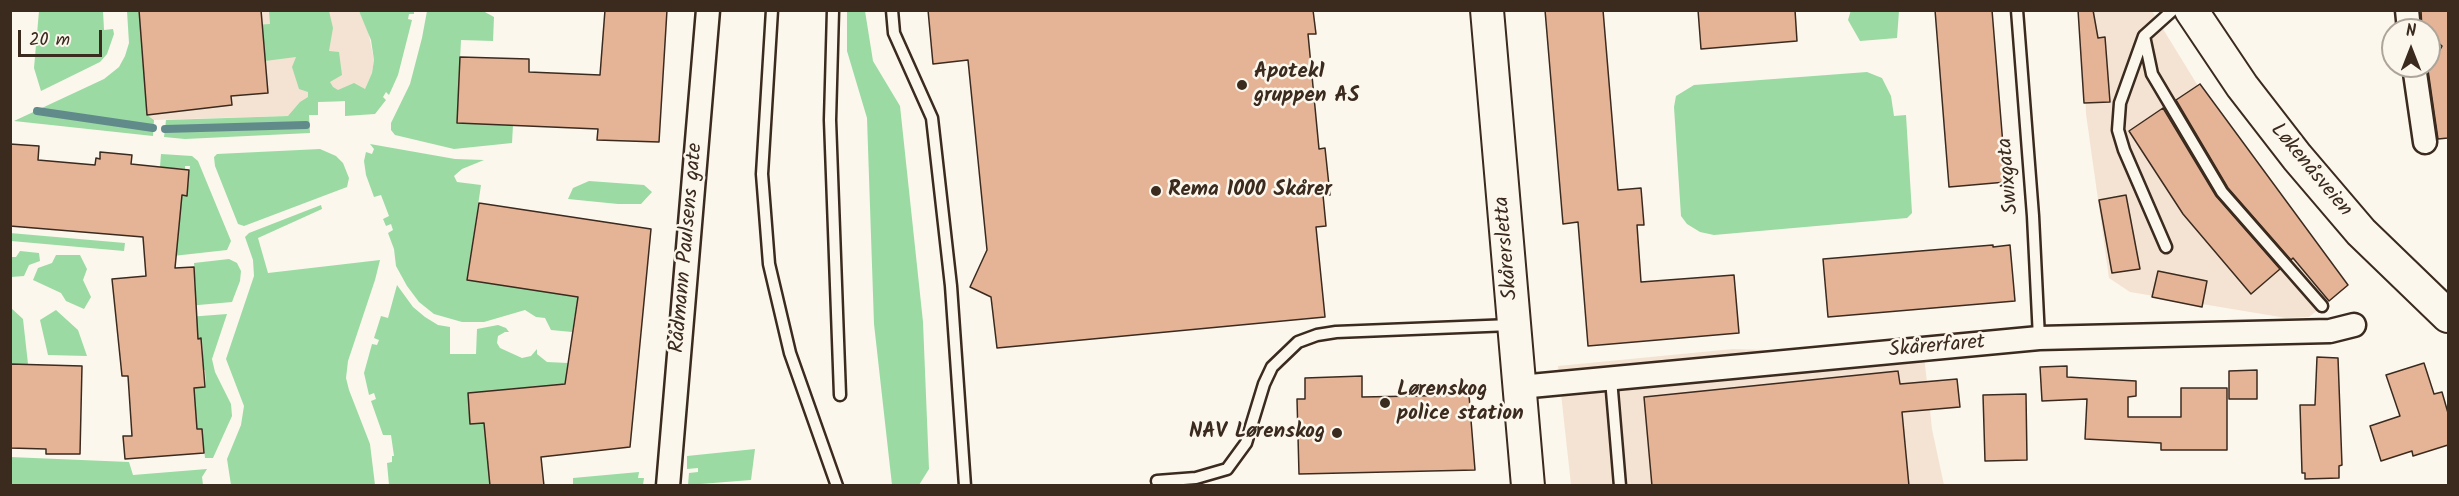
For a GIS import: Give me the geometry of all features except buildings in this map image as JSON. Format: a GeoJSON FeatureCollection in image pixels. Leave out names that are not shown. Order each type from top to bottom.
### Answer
{"type":"FeatureCollection","features":[{"type":"Feature","properties":{"kind":"street","name":"Rådmann Paulsens gate"},"geometry":{"type":"LineString","coordinates":[[668,486],[708,10]]}},
{"type":"Feature","properties":{"kind":"street","name":"Skårersletta"},"geometry":{"type":"LineString","coordinates":[[1487,10],[1528,486]]}},
{"type":"Feature","properties":{"kind":"street","name":"Løkenåsveien"},"geometry":{"type":"LineString","coordinates":[[2192,10],[2242,86],[2310,173],[2361,232],[2448,316]]}},
{"type":"Feature","properties":{"kind":"street"},"geometry":{"type":"LineString","coordinates":[[2416,78],[2425,142]]}},
{"type":"Feature","properties":{"kind":"street","name":"Skårerfaret"},"geometry":{"type":"LineString","coordinates":[[1520,387],[2040,338],[2330,331],[2354,326]]}},
{"type":"Feature","properties":{"kind":"lane"},"geometry":{"type":"LineString","coordinates":[[772,10],[762,174],[769,264],[790,353],[837,486]]}},
{"type":"Feature","properties":{"kind":"lane"},"geometry":{"type":"LineString","coordinates":[[833,10],[830,120],[840,395]]}},
{"type":"Feature","properties":{"kind":"lane"},"geometry":{"type":"LineString","coordinates":[[892,10],[894,33],[932,117],[951,286],[965,486]]}},
{"type":"Feature","properties":{"kind":"lane","name":"Swixgata"},"geometry":{"type":"LineString","coordinates":[[2017,10],[2040,338]]}},
{"type":"Feature","properties":{"kind":"lane"},"geometry":{"type":"LineString","coordinates":[[2166,247],[2124,150],[2118,130],[2120,102],[2144,36],[2173,10]]}},
{"type":"Feature","properties":{"kind":"lane"},"geometry":{"type":"LineString","coordinates":[[2144,36],[2152,74],[2222,192],[2322,306]]}},
{"type":"Feature","properties":{"kind":"lane"},"geometry":{"type":"LineString","coordinates":[[1158,481],[1196,478],[1227,469],[1246,443],[1264,384],[1272,367],[1298,342],[1317,335],[1336,332],[1514,325]]}},
{"type":"Feature","properties":{"kind":"lane"},"geometry":{"type":"LineString","coordinates":[[1611,380],[1620,486]]}},
{"type":"Feature","properties":{"kind":"shaded area"},"geometry":{"type":"Polygon","coordinates":[[[222,11],[359,11],[368,31],[374,60],[372,73],[365,89],[356,101],[318,102],[318,115],[154,120],[147,115],[232,105],[222,11]]]}},
{"type":"Feature","properties":{"kind":"shaded area"},"geometry":{"type":"Polygon","coordinates":[[[2082,11],[2152,11],[2198,86],[2258,173],[2348,286],[2309,317],[2286,318],[2130,292],[2109,278],[2086,114],[2082,11]]]}},
{"type":"Feature","properties":{"kind":"shaded area"},"geometry":{"type":"Polygon","coordinates":[[[1733,349],[1924,355],[1932,429],[1944,485],[1571,485],[1558,366],[1733,349]]]}},
{"type":"Feature","properties":{"kind":"green space"},"geometry":{"type":"Polygon","coordinates":[[[1851,10],[1899,11],[1897,38],[1860,41],[1848,20],[1851,10]]]}},
{"type":"Feature","properties":{"kind":"green space"},"geometry":{"type":"Polygon","coordinates":[[[39,11],[103,11],[104,30],[113,29],[114,34],[107,54],[100,62],[41,91],[34,68],[39,11]]]}},
{"type":"Feature","properties":{"kind":"green space"},"geometry":{"type":"Polygon","coordinates":[[[127,11],[139,11],[147,115],[154,120],[153,136],[14,121],[104,79],[119,67],[129,43],[127,11]]]}},
{"type":"Feature","properties":{"kind":"green space"},"geometry":{"type":"Polygon","coordinates":[[[269,11],[329,11],[333,28],[329,51],[339,52],[342,75],[330,82],[338,90],[354,83],[365,89],[372,73],[374,60],[371,40],[359,11],[414,11],[414,14],[409,14],[408,19],[412,20],[398,75],[389,95],[386,92],[383,97],[386,100],[375,114],[345,116],[345,101],[318,102],[318,115],[309,115],[310,133],[185,139],[164,137],[166,120],[288,116],[300,102],[308,97],[308,92],[299,89],[292,67],[296,57],[265,61],[255,25],[270,24],[269,11]]]}},
{"type":"Feature","properties":{"kind":"green space"},"geometry":{"type":"Polygon","coordinates":[[[427,11],[483,11],[494,17],[493,41],[461,40],[457,122],[513,125],[512,143],[454,149],[395,135],[391,130],[391,123],[410,84],[427,11]]]}},
{"type":"Feature","properties":{"kind":"green space"},"geometry":{"type":"Polygon","coordinates":[[[847,11],[865,11],[873,61],[900,106],[923,322],[929,469],[919,485],[892,485],[874,324],[867,118],[847,51],[847,11]]]}},
{"type":"Feature","properties":{"kind":"green space"},"geometry":{"type":"Polygon","coordinates":[[[1867,72],[1882,78],[1891,96],[1894,116],[1906,115],[1912,213],[1907,218],[1714,235],[1700,232],[1687,224],[1681,216],[1674,107],[1676,96],[1694,85],[1867,72]]]}},
{"type":"Feature","properties":{"kind":"green space"},"geometry":{"type":"Polygon","coordinates":[[[370,144],[455,159],[484,160],[462,169],[454,176],[457,182],[481,185],[467,280],[578,297],[572,332],[551,330],[545,318],[536,317],[525,310],[484,322],[462,322],[434,314],[419,302],[396,266],[394,249],[388,233],[393,230],[391,224],[386,226],[383,219],[389,216],[381,195],[374,197],[366,175],[364,161],[366,152],[372,154],[374,149],[370,144]]]}},
{"type":"Feature","properties":{"kind":"green space"},"geometry":{"type":"Polygon","coordinates":[[[320,149],[336,156],[343,163],[349,178],[347,187],[244,226],[238,224],[215,166],[214,157],[217,154],[320,149]]]}},
{"type":"Feature","properties":{"kind":"green space"},"geometry":{"type":"Polygon","coordinates":[[[161,154],[192,156],[198,161],[231,241],[227,250],[173,256],[178,195],[187,196],[190,166],[185,166],[185,169],[160,167],[161,154]]]}},
{"type":"Feature","properties":{"kind":"green space"},"geometry":{"type":"Polygon","coordinates":[[[589,181],[644,185],[652,192],[641,204],[568,199],[573,188],[589,181]]]}},
{"type":"Feature","properties":{"kind":"green space"},"geometry":{"type":"Polygon","coordinates":[[[321,205],[322,209],[258,238],[268,273],[380,260],[348,361],[346,378],[370,444],[375,485],[231,485],[227,459],[241,425],[244,406],[226,359],[254,276],[253,260],[245,237],[249,233],[321,205]]]}},
{"type":"Feature","properties":{"kind":"green space"},"geometry":{"type":"Polygon","coordinates":[[[10,233],[125,243],[124,251],[11,241],[10,233]]]}},
{"type":"Feature","properties":{"kind":"green space"},"geometry":{"type":"Polygon","coordinates":[[[20,251],[39,253],[40,261],[29,265],[24,276],[11,277],[11,257],[16,257],[20,251]]]}},
{"type":"Feature","properties":{"kind":"green space"},"geometry":{"type":"Polygon","coordinates":[[[56,255],[80,255],[87,269],[83,280],[91,297],[84,309],[66,301],[61,293],[33,280],[38,268],[52,263],[56,255]]]}},
{"type":"Feature","properties":{"kind":"green space"},"geometry":{"type":"Polygon","coordinates":[[[229,259],[237,263],[241,271],[240,281],[232,302],[187,306],[186,295],[196,294],[194,263],[229,259]]]}},
{"type":"Feature","properties":{"kind":"green space"},"geometry":{"type":"Polygon","coordinates":[[[397,285],[413,307],[425,317],[438,325],[450,327],[450,354],[476,354],[477,329],[498,325],[509,332],[498,336],[497,343],[500,348],[522,358],[531,356],[537,349],[537,354],[547,362],[568,363],[565,384],[468,393],[470,424],[484,423],[490,485],[389,485],[387,463],[392,462],[392,456],[394,456],[391,435],[383,435],[371,401],[376,399],[374,393],[369,395],[364,373],[372,344],[377,345],[379,340],[374,338],[381,316],[388,318],[397,285]]]}},
{"type":"Feature","properties":{"kind":"green space"},"geometry":{"type":"Polygon","coordinates":[[[10,307],[23,319],[28,364],[11,364],[10,307]]]}},
{"type":"Feature","properties":{"kind":"green space"},"geometry":{"type":"Polygon","coordinates":[[[56,310],[78,330],[87,356],[48,355],[40,320],[56,310]]]}},
{"type":"Feature","properties":{"kind":"green space"},"geometry":{"type":"Polygon","coordinates":[[[227,314],[212,359],[215,372],[231,404],[232,416],[213,458],[205,458],[202,430],[197,429],[194,388],[206,387],[205,370],[200,370],[203,354],[202,339],[198,339],[188,317],[227,314]]]}},
{"type":"Feature","properties":{"kind":"green space"},"geometry":{"type":"Polygon","coordinates":[[[755,449],[751,480],[688,485],[689,473],[698,472],[698,468],[687,469],[687,456],[755,449]]]}},
{"type":"Feature","properties":{"kind":"green space"},"geometry":{"type":"Polygon","coordinates":[[[10,457],[129,462],[133,475],[207,469],[202,477],[203,485],[11,485],[10,457]]]}},
{"type":"Feature","properties":{"kind":"green space"},"geometry":{"type":"Polygon","coordinates":[[[639,472],[638,478],[644,478],[643,485],[573,485],[573,478],[639,472]]]}},
{"type":"Feature","properties":{"kind":"waterway"},"geometry":{"type":"LineString","coordinates":[[37,111],[153,128]]}},
{"type":"Feature","properties":{"kind":"waterway"},"geometry":{"type":"LineString","coordinates":[[165,129],[306,125]]}},
{"type":"Feature","properties":{"kind":"place","name":"Apotek1 gruppen AS"},"geometry":{"type":"Point","coordinates":[1242,85]}},
{"type":"Feature","properties":{"kind":"place","name":"Rema 1000 Skårer"},"geometry":{"type":"Point","coordinates":[1156,191]}},
{"type":"Feature","properties":{"kind":"place","name":"Lørenskog police station"},"geometry":{"type":"Point","coordinates":[1385,403]}},
{"type":"Feature","properties":{"kind":"place","name":"NAV Lørenskog"},"geometry":{"type":"Point","coordinates":[1337,433]}}]}
